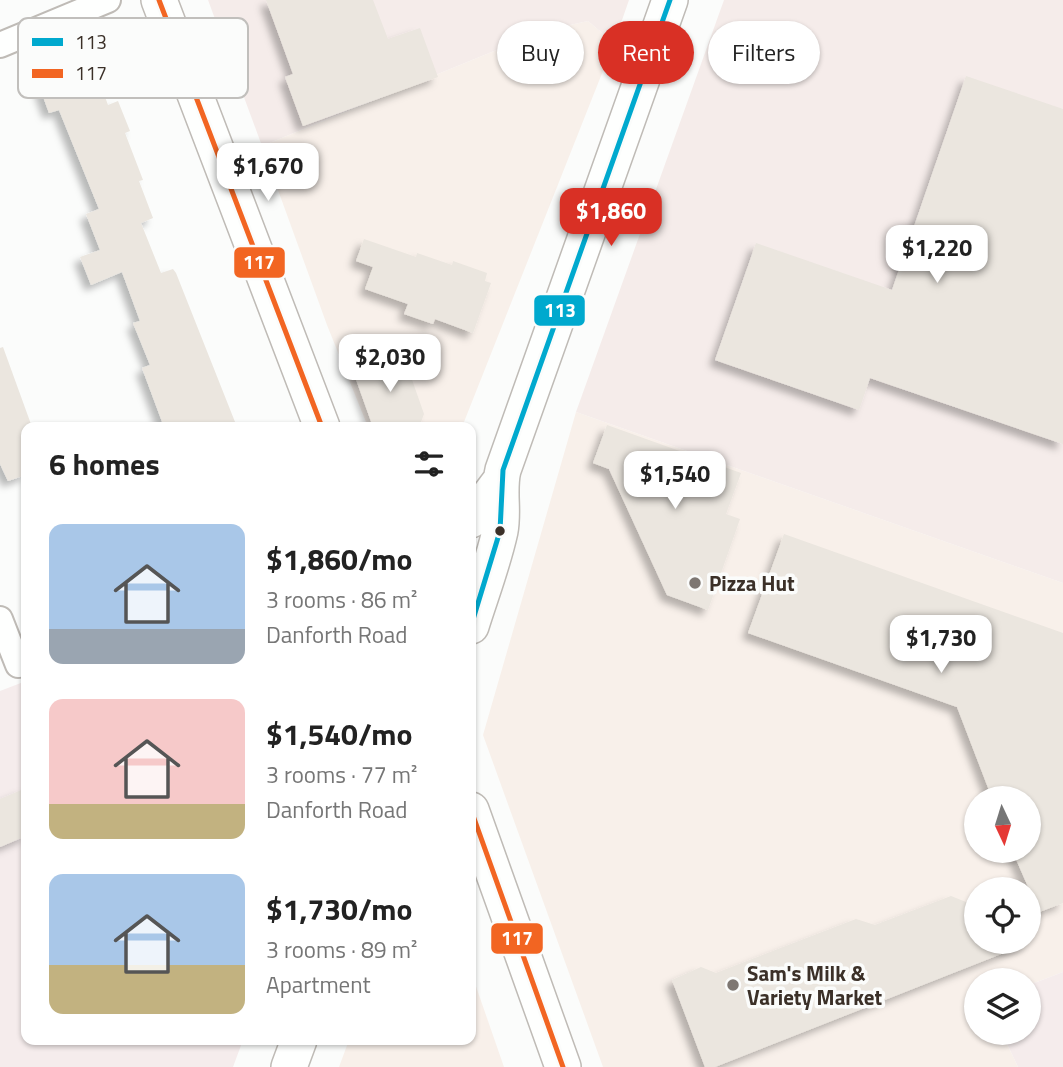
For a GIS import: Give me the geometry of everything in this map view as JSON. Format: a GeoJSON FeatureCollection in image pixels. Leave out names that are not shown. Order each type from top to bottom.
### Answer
{"type":"FeatureCollection","features":[{"type":"Feature","properties":{"kind":"main road"},"geometry":{"type":"LineString","coordinates":[[159,0],[166,18]]}},
{"type":"Feature","properties":{"kind":"main road"},"geometry":{"type":"LineString","coordinates":[[476,513],[501,480],[670,0]]}},
{"type":"Feature","properties":{"kind":"main road"},"geometry":{"type":"LineString","coordinates":[[196,98],[320,422]]}},
{"type":"Feature","properties":{"kind":"main road"},"geometry":{"type":"LineString","coordinates":[[476,611],[500,528],[501,480]]}},
{"type":"Feature","properties":{"kind":"main road"},"geometry":{"type":"LineString","coordinates":[[476,824],[563,1067]]}},
{"type":"Feature","properties":{"kind":"main road"},"geometry":{"type":"LineString","coordinates":[[289,1067],[297,1045]]}},
{"type":"Feature","properties":{"kind":"street"},"geometry":{"type":"LineString","coordinates":[[65,18],[108,0]]}},
{"type":"Feature","properties":{"kind":"street"},"geometry":{"type":"LineString","coordinates":[[0,45],[18,38]]}},
{"type":"Feature","properties":{"kind":"street"},"geometry":{"type":"LineString","coordinates":[[0,619],[18,665]]}},
{"type":"Feature","properties":{"kind":"shaded area"},"geometry":{"type":"Polygon","coordinates":[[[208,0],[629,0],[622,21],[598,21],[598,29],[588,21],[497,21],[497,50],[262,146],[244,98],[248,98],[248,18],[215,18],[208,0]]]}},
{"type":"Feature","properties":{"kind":"shaded area"},"geometry":{"type":"Polygon","coordinates":[[[724,0],[1063,0],[1063,583],[576,412],[708,45],[708,84],[820,84],[820,21],[716,21],[724,0]]]}},
{"type":"Feature","properties":{"kind":"shaded area"},"geometry":{"type":"Polygon","coordinates":[[[588,21],[598,29],[598,83],[464,422],[366,422],[327,325],[262,146],[497,50],[497,84],[584,84],[584,22],[588,21]]]}},
{"type":"Feature","properties":{"kind":"shaded area"},"geometry":{"type":"Polygon","coordinates":[[[576,412],[1063,583],[1063,972],[1041,980],[1041,968],[964,968],[964,1045],[1008,1045],[1018,1067],[603,1067],[483,735],[576,412]]]}},
{"type":"Feature","properties":{"kind":"shaded area"},"geometry":{"type":"Polygon","coordinates":[[[21,683],[21,1045],[241,1045],[233,1067],[0,1067],[0,691],[21,683]]]}},
{"type":"Feature","properties":{"kind":"shaded area"},"geometry":{"type":"Polygon","coordinates":[[[1063,972],[1063,1067],[1018,1067],[1008,1045],[1041,1045],[1041,980],[1063,972]]]}},
{"type":"Feature","properties":{"kind":"shaded area"},"geometry":{"type":"Polygon","coordinates":[[[476,986],[504,1067],[339,1067],[347,1045],[476,1045],[476,986]]]}},
{"type":"Feature","properties":{"kind":"building"},"geometry":{"type":"Polygon","coordinates":[[[266,0],[373,0],[388,39],[420,28],[438,77],[303,126],[285,77],[293,74],[266,0]]]}},
{"type":"Feature","properties":{"kind":"building"},"geometry":{"type":"Polygon","coordinates":[[[966,76],[1063,109],[1063,444],[870,378],[859,410],[715,360],[756,243],[892,290],[966,76]]]}},
{"type":"Feature","properties":{"kind":"building"},"geometry":{"type":"Polygon","coordinates":[[[44,98],[105,98],[108,105],[118,101],[130,131],[125,133],[143,180],[139,181],[153,218],[141,223],[161,273],[173,269],[176,273],[235,422],[162,422],[142,368],[150,365],[133,323],[140,321],[122,272],[91,285],[80,257],[100,250],[86,214],[99,209],[59,110],[49,113],[44,98]]]}},
{"type":"Feature","properties":{"kind":"building"},"geometry":{"type":"Polygon","coordinates":[[[364,239],[416,257],[417,253],[452,265],[453,261],[487,273],[485,281],[491,283],[473,333],[435,319],[433,324],[404,314],[408,304],[365,289],[373,267],[356,261],[364,239]]]}},
{"type":"Feature","properties":{"kind":"building"},"geometry":{"type":"Polygon","coordinates":[[[3,347],[30,422],[21,422],[21,477],[8,481],[0,464],[0,348],[3,347]]]}},
{"type":"Feature","properties":{"kind":"building"},"geometry":{"type":"Polygon","coordinates":[[[403,354],[424,414],[421,422],[371,422],[353,371],[403,354]]]}},
{"type":"Feature","properties":{"kind":"building"},"geometry":{"type":"Polygon","coordinates":[[[607,425],[741,473],[726,514],[740,519],[708,610],[667,595],[609,469],[593,463],[607,425]]]}},
{"type":"Feature","properties":{"kind":"building"},"geometry":{"type":"Polygon","coordinates":[[[784,534],[1063,633],[1063,903],[1041,911],[1041,877],[1024,877],[1018,863],[1041,863],[1041,786],[987,786],[957,707],[748,633],[784,534]]]}},
{"type":"Feature","properties":{"kind":"building"},"geometry":{"type":"Polygon","coordinates":[[[21,790],[21,838],[0,847],[0,799],[21,790]]]}},
{"type":"Feature","properties":{"kind":"building"},"geometry":{"type":"Polygon","coordinates":[[[951,896],[964,901],[964,954],[1001,954],[715,1067],[705,1067],[672,980],[701,967],[716,973],[856,919],[875,925],[951,896]]]}},
{"type":"Feature","properties":{"kind":"transit line","name":"117"},"geometry":{"type":"LineString","coordinates":[[159,0],[166,18]]}},
{"type":"Feature","properties":{"kind":"transit line","name":"113"},"geometry":{"type":"LineString","coordinates":[[476,610],[500,531],[503,470],[670,0]]}},
{"type":"Feature","properties":{"kind":"transit line","name":"117"},"geometry":{"type":"LineString","coordinates":[[196,98],[320,422]]}},
{"type":"Feature","properties":{"kind":"transit line","name":"117"},"geometry":{"type":"LineString","coordinates":[[476,824],[563,1067]]}},
{"type":"Feature","properties":{"kind":"place","name":"Pizza Hut"},"geometry":{"type":"Point","coordinates":[695,583]}},
{"type":"Feature","properties":{"kind":"place","name":"Sam's Milk & Variety Market"},"geometry":{"type":"Point","coordinates":[733,985]}}]}
